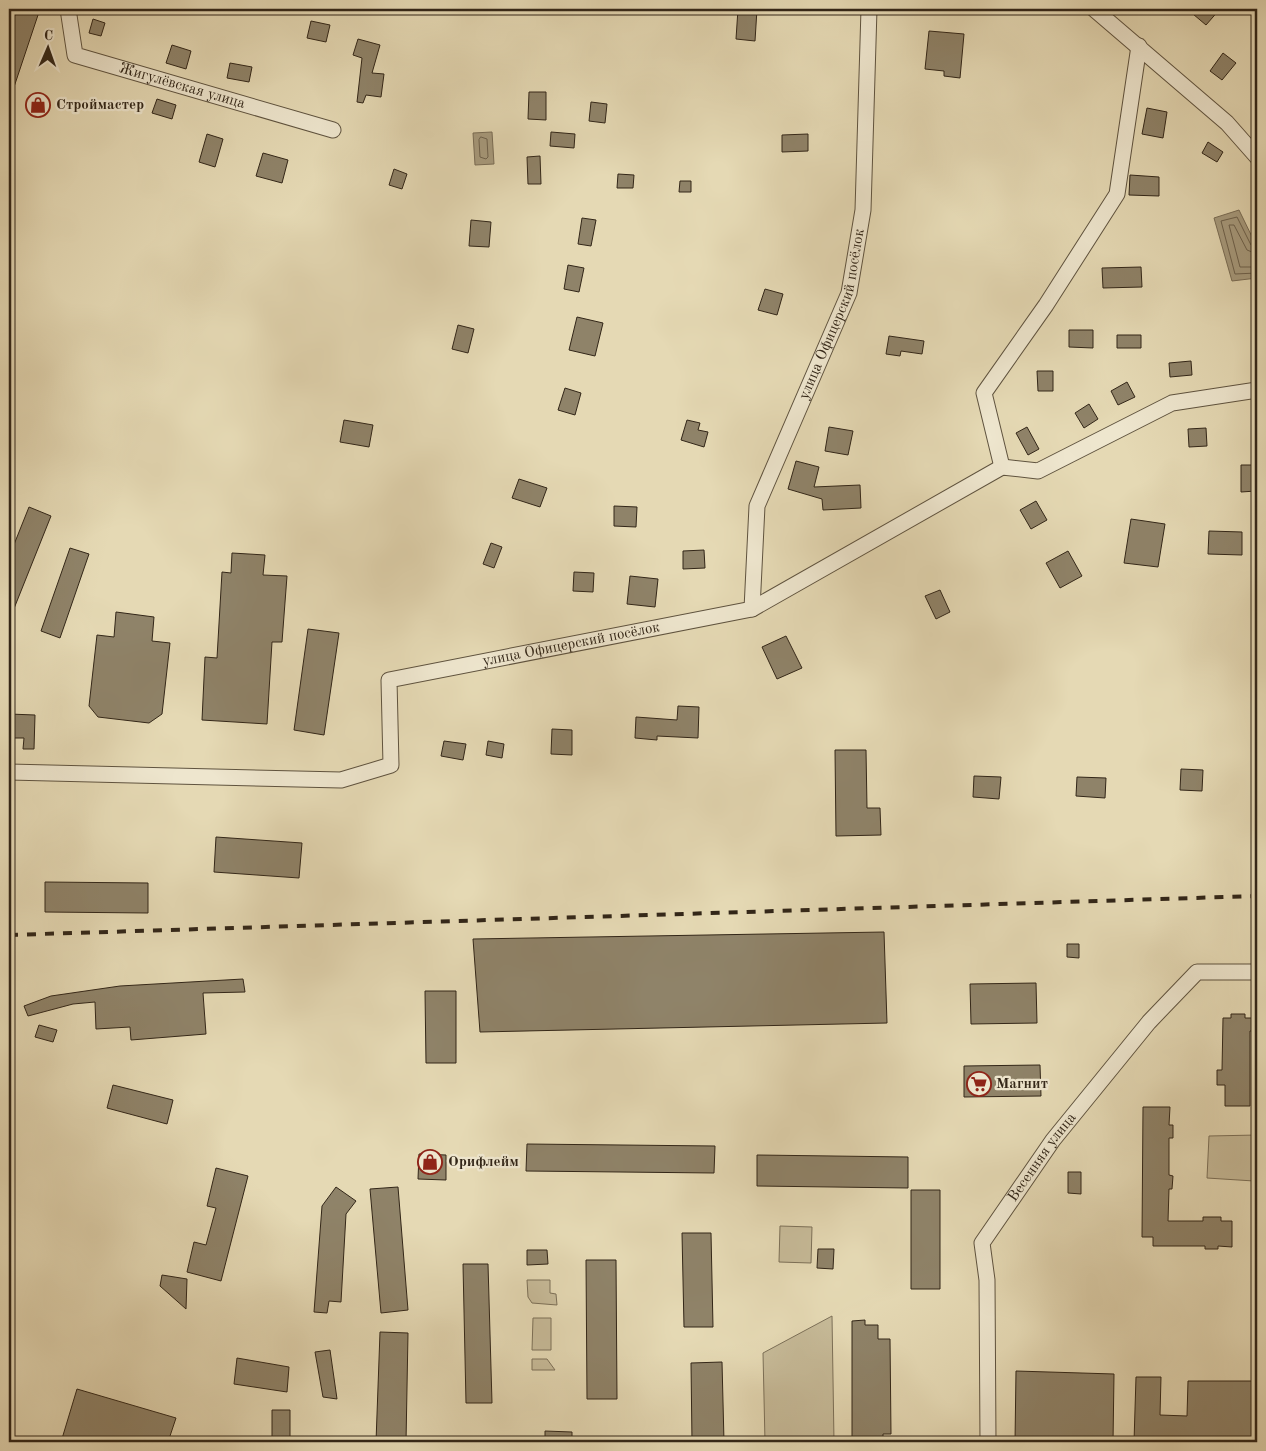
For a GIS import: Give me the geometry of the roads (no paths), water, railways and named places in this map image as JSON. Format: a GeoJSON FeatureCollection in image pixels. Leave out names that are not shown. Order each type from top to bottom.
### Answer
{"type":"FeatureCollection","features":[{"type":"Feature","properties":{"kind":"street","name":"Жигулёвская улица"},"geometry":{"type":"LineString","coordinates":[[68,9],[75,55],[333,130]]}},
{"type":"Feature","properties":{"kind":"street","name":"улица Офицерский посёлок"},"geometry":{"type":"LineString","coordinates":[[752,609],[757,506],[849,293],[863,210],[869,9]]}},
{"type":"Feature","properties":{"kind":"street"},"geometry":{"type":"LineString","coordinates":[[1094,9],[1227,124],[1257,157]]}},
{"type":"Feature","properties":{"kind":"street"},"geometry":{"type":"LineString","coordinates":[[1139,46],[1117,194],[1046,305],[984,393],[1002,467],[1038,471],[1172,403],[1257,390]]}},
{"type":"Feature","properties":{"kind":"street","name":"улица Офицерский посёлок"},"geometry":{"type":"LineString","coordinates":[[9,772],[341,780],[391,765],[389,680],[752,609],[1002,467]]}},
{"type":"Feature","properties":{"kind":"street","name":"Весенняя улица"},"geometry":{"type":"LineString","coordinates":[[988,1442],[987,1280],[982,1243],[1053,1140],[1148,1022],[1197,972],[1257,972]]}},
{"type":"Feature","properties":{"kind":"water"},"geometry":{"type":"Polygon","coordinates":[[[492,132],[494,164],[475,165],[473,133],[492,132]]]}},
{"type":"Feature","properties":{"kind":"water"},"geometry":{"type":"Polygon","coordinates":[[[1239,210],[1257,247],[1257,278],[1232,281],[1214,218],[1239,210]]]}},
{"type":"Feature","properties":{"kind":"railway"},"geometry":{"type":"LineString","coordinates":[[9,935],[1257,896]]}},
{"type":"Feature","properties":{"kind":"place","name":"Строймастер"},"geometry":{"type":"Point","coordinates":[38,105]}},
{"type":"Feature","properties":{"kind":"place","name":"Магнит"},"geometry":{"type":"Point","coordinates":[979,1084]}},
{"type":"Feature","properties":{"kind":"place","name":"Орифлейм"},"geometry":{"type":"Point","coordinates":[430,1162]}}]}
